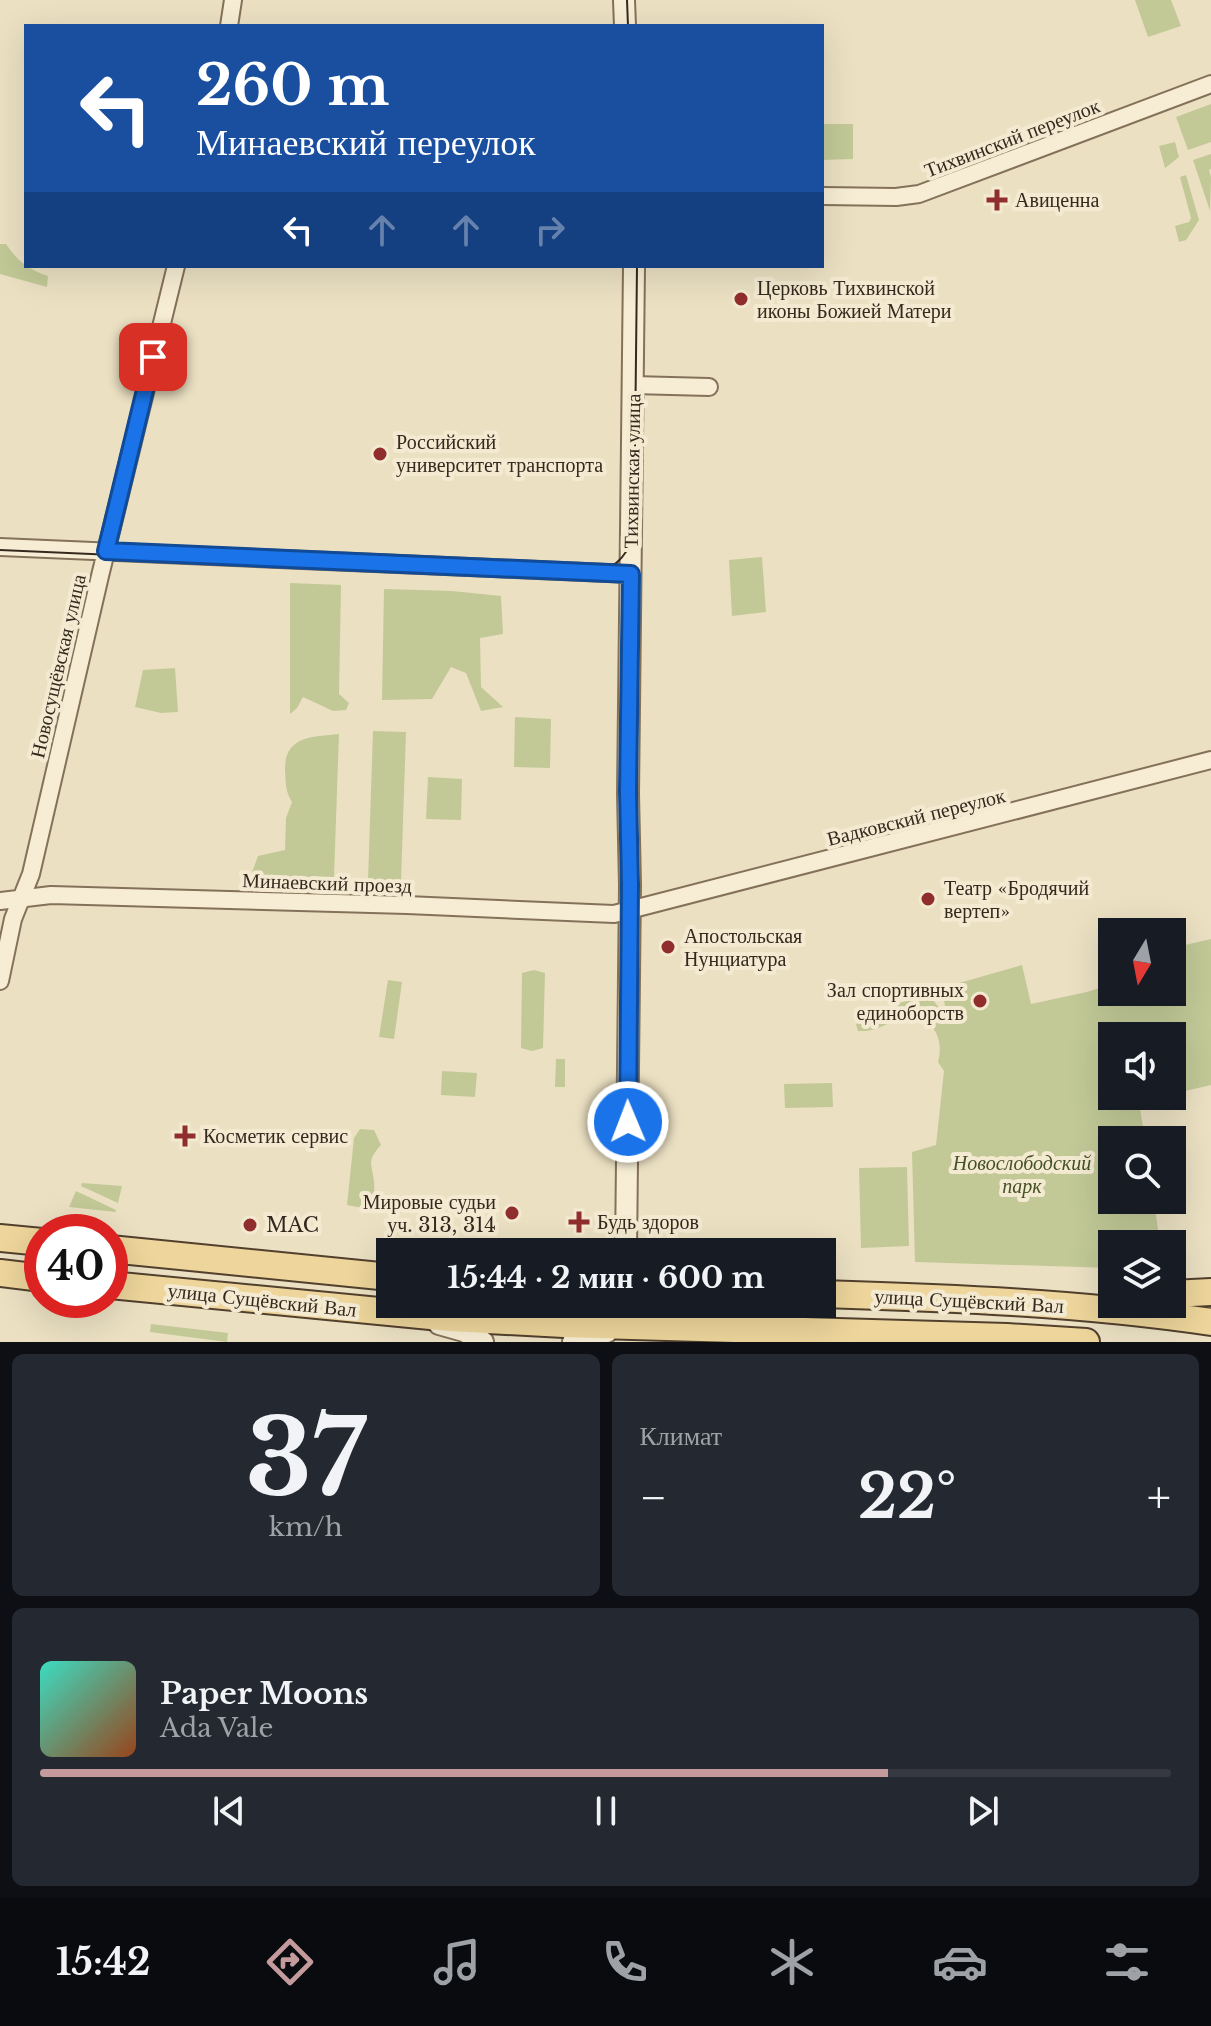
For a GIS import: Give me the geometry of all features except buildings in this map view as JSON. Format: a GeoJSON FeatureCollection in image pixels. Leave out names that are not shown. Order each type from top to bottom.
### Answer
{"type":"FeatureCollection","features":[{"type":"Feature","properties":{"kind":"main road"},"geometry":{"type":"LineString","coordinates":[[0,1238],[24,1240]]}},
{"type":"Feature","properties":{"kind":"main road","name":"улица Сущёвский Вал"},"geometry":{"type":"LineString","coordinates":[[128,1251],[376,1276]]}},
{"type":"Feature","properties":{"kind":"main road"},"geometry":{"type":"LineString","coordinates":[[0,1273],[24,1276]]}},
{"type":"Feature","properties":{"kind":"main road","name":"улица Сущёвский Вал"},"geometry":{"type":"LineString","coordinates":[[128,1287],[376,1311]]}},
{"type":"Feature","properties":{"kind":"main road"},"geometry":{"type":"LineString","coordinates":[[1186,1293],[1211,1292]]}},
{"type":"Feature","properties":{"kind":"main road","name":"улица Сущёвский Вал"},"geometry":{"type":"LineString","coordinates":[[836,1295],[1030,1302],[1211,1322]]}},
{"type":"Feature","properties":{"kind":"main road"},"geometry":{"type":"LineString","coordinates":[[1030,1302],[1098,1299]]}},
{"type":"Feature","properties":{"kind":"main road","name":"улица Сущёвский Вал"},"geometry":{"type":"LineString","coordinates":[[474,1318],[1084,1342]]}},
{"type":"Feature","properties":{"kind":"street"},"geometry":{"type":"LineString","coordinates":[[229,24],[233,0]]}},
{"type":"Feature","properties":{"kind":"street"},"geometry":{"type":"LineString","coordinates":[[624,0],[625,24]]}},
{"type":"Feature","properties":{"kind":"street","name":"Тихвинский переулок"},"geometry":{"type":"LineString","coordinates":[[824,196],[896,197],[919,194],[1211,84]]}},
{"type":"Feature","properties":{"kind":"street","name":"Новосущёвская улица"},"geometry":{"type":"LineString","coordinates":[[0,981],[176,268]]}},
{"type":"Feature","properties":{"kind":"street","name":"Тихвинская улица"},"geometry":{"type":"LineString","coordinates":[[626,1238],[634,268]]}},
{"type":"Feature","properties":{"kind":"street"},"geometry":{"type":"LineString","coordinates":[[633,385],[709,387]]}},
{"type":"Feature","properties":{"kind":"street"},"geometry":{"type":"LineString","coordinates":[[0,547],[631,574]]}},
{"type":"Feature","properties":{"kind":"street","name":"Вадковский переулок"},"geometry":{"type":"LineString","coordinates":[[629,911],[1211,760]]}},
{"type":"Feature","properties":{"kind":"street","name":"Минаевский проезд"},"geometry":{"type":"LineString","coordinates":[[0,901],[65,895],[602,914],[629,911]]}},
{"type":"Feature","properties":{"kind":"street"},"geometry":{"type":"LineString","coordinates":[[422,1318],[464,1331],[483,1342]]}},
{"type":"Feature","properties":{"kind":"street"},"geometry":{"type":"LineString","coordinates":[[573,1342],[599,1333],[638,1326]]}},
{"type":"Feature","properties":{"kind":"green space"},"geometry":{"type":"Polygon","coordinates":[[[1135,0],[1171,0],[1181,26],[1148,37],[1135,0]]]}},
{"type":"Feature","properties":{"kind":"green space"},"geometry":{"type":"Polygon","coordinates":[[[1211,104],[1211,142],[1188,150],[1176,117],[1211,104]]]}},
{"type":"Feature","properties":{"kind":"green space"},"geometry":{"type":"Polygon","coordinates":[[[824,124],[853,124],[853,159],[824,160],[824,124]]]}},
{"type":"Feature","properties":{"kind":"green space"},"geometry":{"type":"Polygon","coordinates":[[[1175,142],[1179,157],[1165,168],[1159,146],[1175,142]]]}},
{"type":"Feature","properties":{"kind":"green space"},"geometry":{"type":"Polygon","coordinates":[[[1211,154],[1209,170],[1210,211],[1193,160],[1211,154]]]}},
{"type":"Feature","properties":{"kind":"green space"},"geometry":{"type":"Polygon","coordinates":[[[1186,175],[1199,220],[1186,240],[1179,242],[1175,226],[1189,222],[1191,218],[1180,177],[1186,175]]]}},
{"type":"Feature","properties":{"kind":"green space"},"geometry":{"type":"Polygon","coordinates":[[[0,244],[6,244],[24,268],[48,276],[47,287],[0,274],[0,244]]]}},
{"type":"Feature","properties":{"kind":"green space"},"geometry":{"type":"Polygon","coordinates":[[[762,557],[766,612],[732,616],[729,560],[762,557]]]}},
{"type":"Feature","properties":{"kind":"green space"},"geometry":{"type":"Polygon","coordinates":[[[290,583],[341,585],[339,694],[349,703],[346,710],[333,711],[303,697],[290,714],[290,583]]]}},
{"type":"Feature","properties":{"kind":"green space"},"geometry":{"type":"Polygon","coordinates":[[[384,589],[501,596],[503,634],[480,638],[481,687],[503,707],[481,711],[466,673],[451,667],[432,699],[382,700],[384,589]]]}},
{"type":"Feature","properties":{"kind":"green space"},"geometry":{"type":"Polygon","coordinates":[[[175,668],[178,712],[161,713],[135,707],[143,670],[175,668]]]}},
{"type":"Feature","properties":{"kind":"green space"},"geometry":{"type":"Polygon","coordinates":[[[515,717],[551,719],[550,768],[514,767],[515,717]]]}},
{"type":"Feature","properties":{"kind":"green space"},"geometry":{"type":"Polygon","coordinates":[[[373,731],[406,732],[401,882],[368,881],[373,731]]]}},
{"type":"Feature","properties":{"kind":"green space"},"geometry":{"type":"Polygon","coordinates":[[[339,734],[334,877],[328,884],[261,887],[250,878],[258,856],[285,850],[286,818],[292,802],[287,791],[285,771],[289,751],[301,740],[339,734]]]}},
{"type":"Feature","properties":{"kind":"green space"},"geometry":{"type":"Polygon","coordinates":[[[428,777],[462,779],[461,820],[426,819],[428,777]]]}},
{"type":"Feature","properties":{"kind":"green space","name":"Новослободский парк"},"geometry":{"type":"Polygon","coordinates":[[[1211,939],[1211,1085],[1186,1091],[1186,1022],[1098,1022],[1098,1110],[1140,1110],[1143,1126],[1098,1126],[1098,1214],[1156,1214],[1158,1230],[1098,1230],[1098,1268],[915,1262],[912,1152],[936,1145],[944,1071],[938,1062],[939,1043],[933,1029],[920,1020],[901,1020],[865,1031],[858,1031],[856,1024],[875,1018],[888,1006],[929,995],[947,1018],[943,994],[945,987],[1022,965],[1031,1004],[1098,988],[1098,1006],[1186,1006],[1186,945],[1211,939]]]}},
{"type":"Feature","properties":{"kind":"green space"},"geometry":{"type":"Polygon","coordinates":[[[534,970],[545,973],[543,1048],[532,1051],[521,1048],[522,973],[534,970]]]}},
{"type":"Feature","properties":{"kind":"green space"},"geometry":{"type":"Polygon","coordinates":[[[388,980],[402,982],[394,1039],[379,1037],[388,980]]]}},
{"type":"Feature","properties":{"kind":"green space"},"geometry":{"type":"Polygon","coordinates":[[[556,1059],[565,1059],[565,1087],[555,1087],[556,1059]]]}},
{"type":"Feature","properties":{"kind":"green space"},"geometry":{"type":"Polygon","coordinates":[[[442,1071],[477,1073],[475,1097],[441,1095],[442,1071]]]}},
{"type":"Feature","properties":{"kind":"green space"},"geometry":{"type":"Polygon","coordinates":[[[832,1083],[833,1107],[785,1108],[784,1084],[832,1083]]]}},
{"type":"Feature","properties":{"kind":"green space"},"geometry":{"type":"Polygon","coordinates":[[[360,1129],[374,1130],[381,1145],[371,1162],[373,1210],[347,1205],[354,1138],[360,1129]]]}},
{"type":"Feature","properties":{"kind":"green space"},"geometry":{"type":"Polygon","coordinates":[[[907,1167],[909,1246],[861,1248],[859,1168],[907,1167]]]}},
{"type":"Feature","properties":{"kind":"green space"},"geometry":{"type":"Polygon","coordinates":[[[82,1183],[122,1186],[118,1203],[81,1186],[82,1183]]]}},
{"type":"Feature","properties":{"kind":"green space"},"geometry":{"type":"Polygon","coordinates":[[[76,1191],[116,1210],[116,1212],[69,1207],[76,1191]]]}},
{"type":"Feature","properties":{"kind":"green space"},"geometry":{"type":"Polygon","coordinates":[[[151,1324],[228,1333],[227,1342],[150,1332],[151,1324]]]}},
{"type":"Feature","properties":{"kind":"tram line"},"geometry":{"type":"LineString","coordinates":[[627,0],[628,24]]}},
{"type":"Feature","properties":{"kind":"tram line"},"geometry":{"type":"LineString","coordinates":[[0,550],[588,576],[611,567],[627,551],[634,536],[637,268]]}},
{"type":"Feature","properties":{"kind":"place","name":"Авиценна"},"geometry":{"type":"Point","coordinates":[997,200]}},
{"type":"Feature","properties":{"kind":"place","name":"Церковь Тихвинской иконы Божией Матери"},"geometry":{"type":"Point","coordinates":[741,299]}},
{"type":"Feature","properties":{"kind":"place","name":"Российский университет транспорта"},"geometry":{"type":"Point","coordinates":[380,454]}},
{"type":"Feature","properties":{"kind":"place","name":"Театр «Бродячий вертеп»"},"geometry":{"type":"Point","coordinates":[928,899]}},
{"type":"Feature","properties":{"kind":"place","name":"Апостольская Нунциатура"},"geometry":{"type":"Point","coordinates":[668,947]}},
{"type":"Feature","properties":{"kind":"place","name":"Зал спортивных единоборств"},"geometry":{"type":"Point","coordinates":[980,1001]}},
{"type":"Feature","properties":{"kind":"place","name":"Косметик сервис"},"geometry":{"type":"Point","coordinates":[185,1136]}},
{"type":"Feature","properties":{"kind":"place","name":"Мировые судьи уч. 313, 314"},"geometry":{"type":"Point","coordinates":[512,1213]}},
{"type":"Feature","properties":{"kind":"place","name":"Будь здоров"},"geometry":{"type":"Point","coordinates":[579,1222]}},
{"type":"Feature","properties":{"kind":"place","name":"MAC"},"geometry":{"type":"Point","coordinates":[250,1225]}},
{"type":"Feature","properties":{"kind":"route"},"geometry":{"type":"LineString","coordinates":[[153,357],[106,551],[631,574],[628,1122]]}}]}
